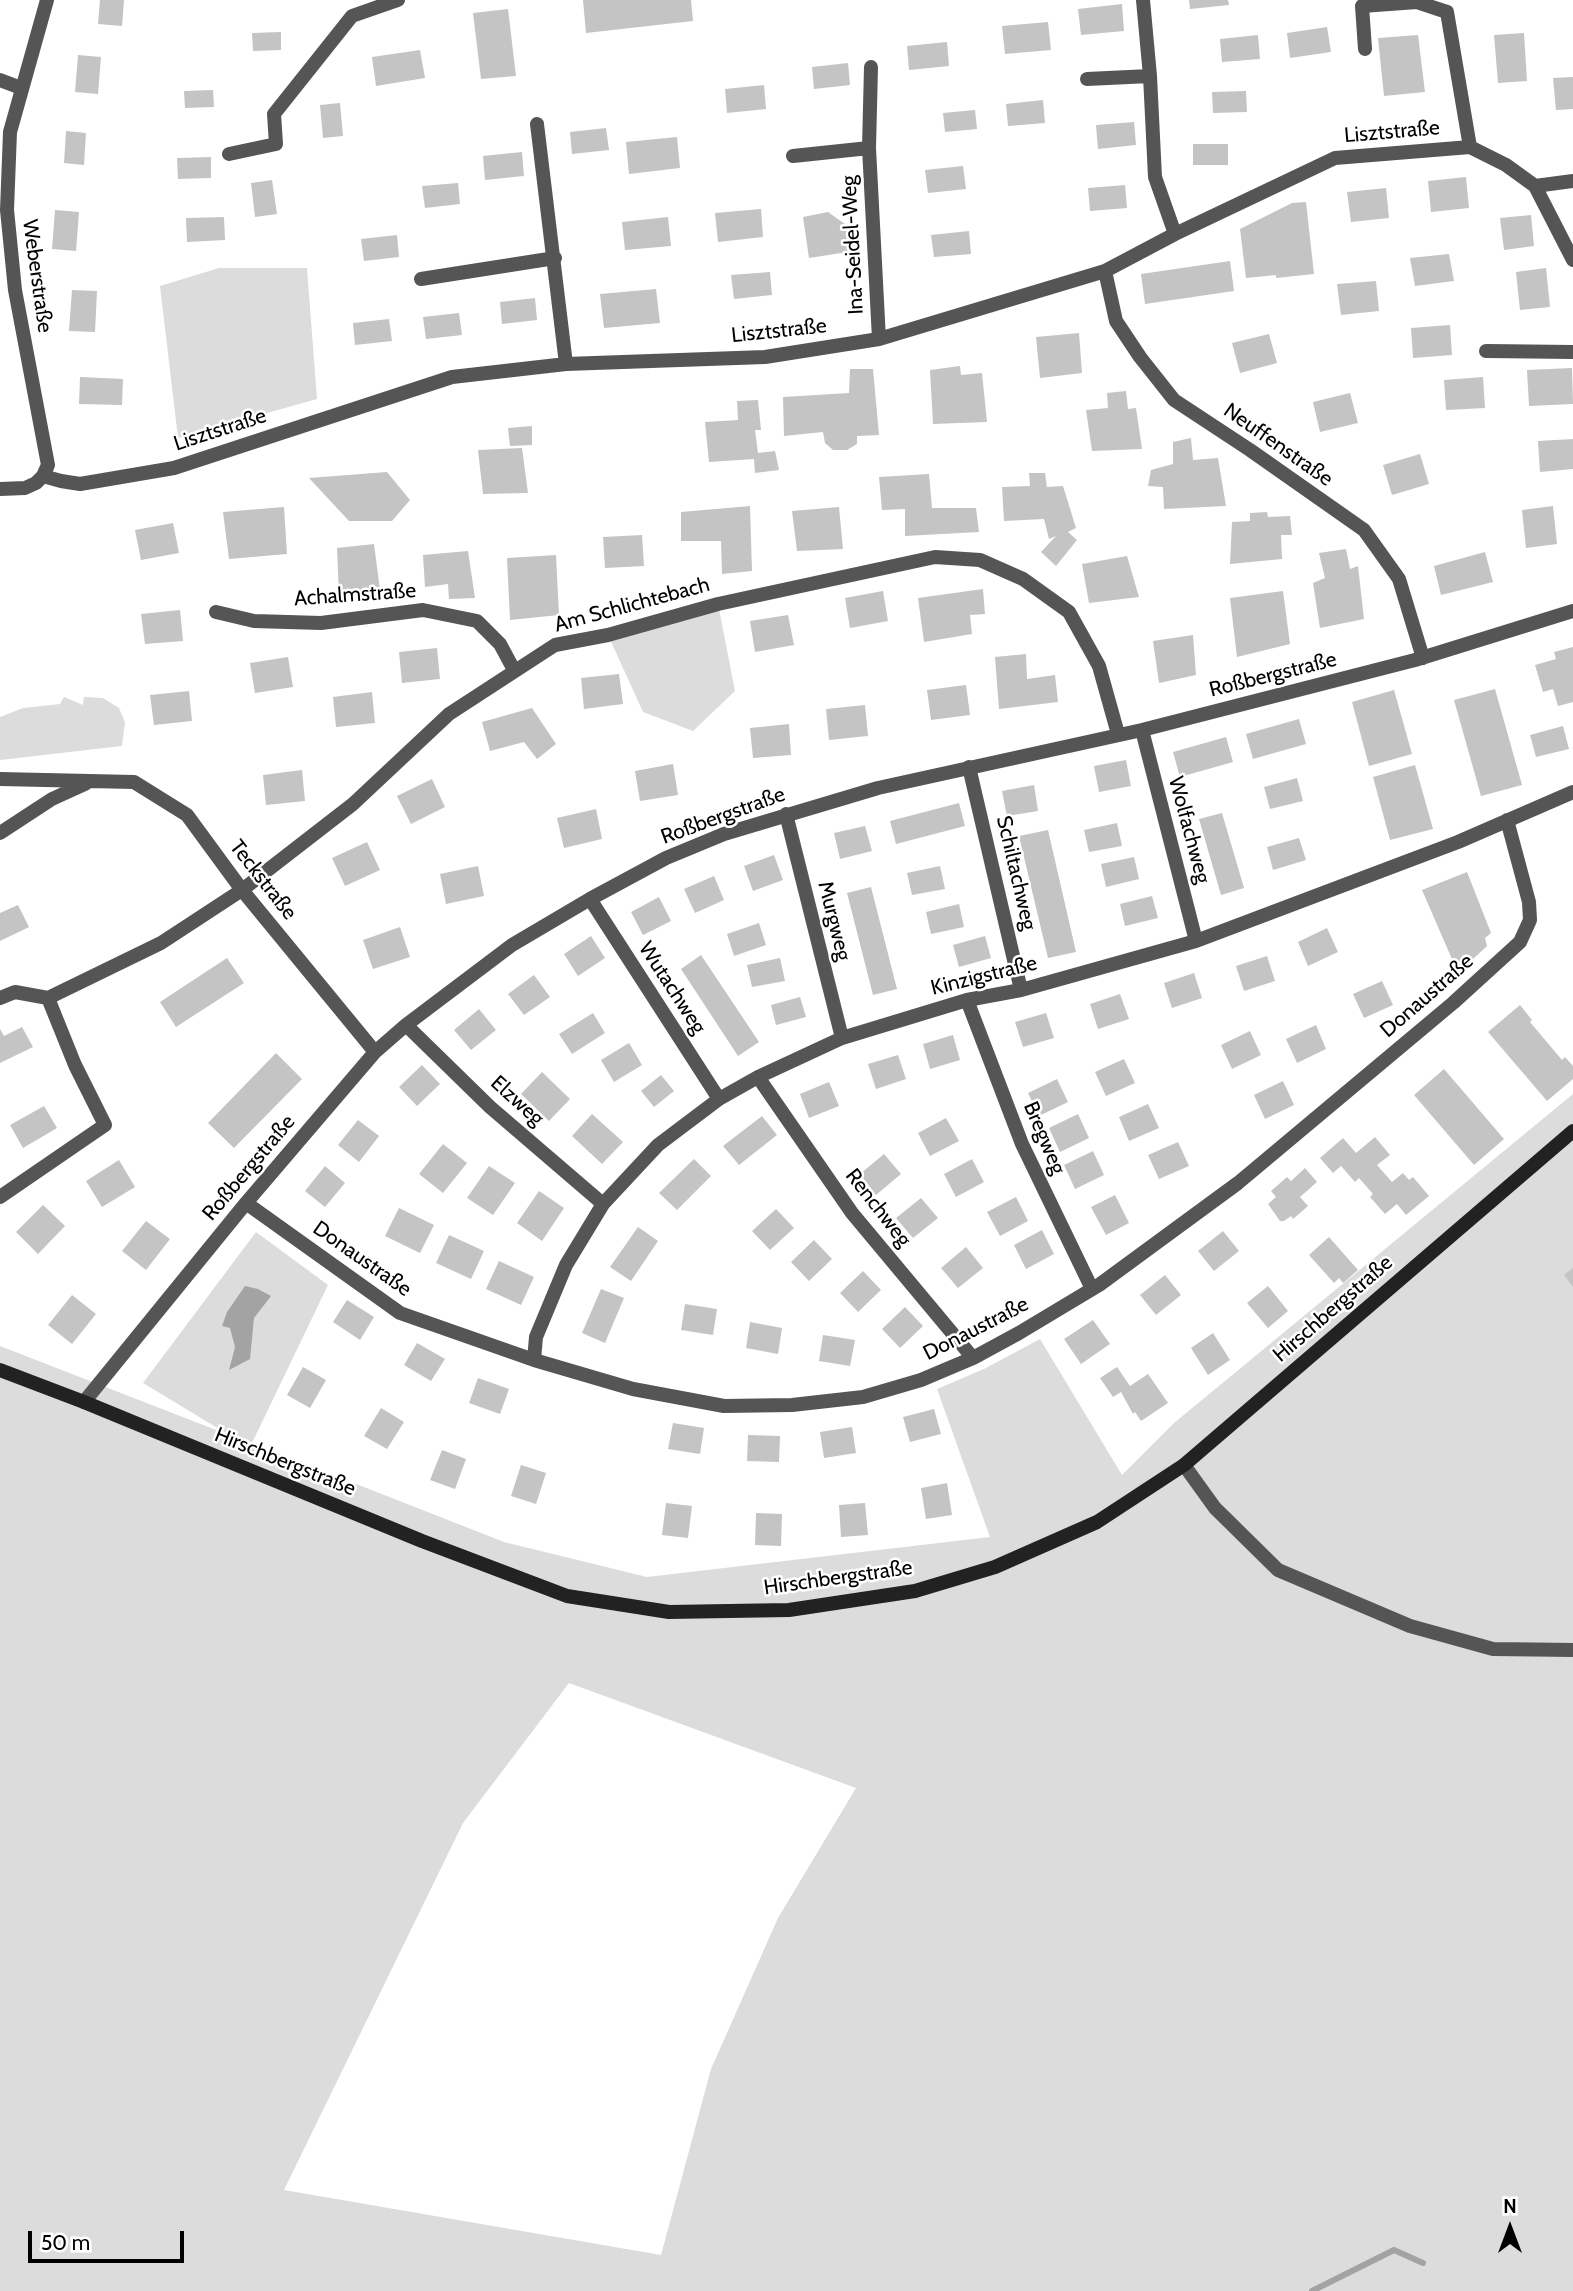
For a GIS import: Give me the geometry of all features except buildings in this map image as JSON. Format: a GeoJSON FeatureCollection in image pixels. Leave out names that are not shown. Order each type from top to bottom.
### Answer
{"type":"FeatureCollection","features":[{"type":"Feature","properties":{"kind":"street","name":"Weberstraße"},"geometry":{"type":"LineString","coordinates":[[43,476],[48,465],[47,454],[15,290],[6,210],[10,132],[47,0]]}},
{"type":"Feature","properties":{"kind":"street"},"geometry":{"type":"LineString","coordinates":[[229,154],[276,144],[274,114],[352,16],[398,0]]}},
{"type":"Feature","properties":{"kind":"street"},"geometry":{"type":"LineString","coordinates":[[1143,0],[1155,177],[1174,234]]}},
{"type":"Feature","properties":{"kind":"street"},"geometry":{"type":"LineString","coordinates":[[1365,49],[1362,6],[1398,1],[1417,2],[1447,12],[1470,147]]}},
{"type":"Feature","properties":{"kind":"street","name":"Ina-Seidel-Weg"},"geometry":{"type":"LineString","coordinates":[[871,67],[869,148],[879,340]]}},
{"type":"Feature","properties":{"kind":"street"},"geometry":{"type":"LineString","coordinates":[[1087,79],[1150,76]]}},
{"type":"Feature","properties":{"kind":"street"},"geometry":{"type":"LineString","coordinates":[[0,80],[21,88]]}},
{"type":"Feature","properties":{"kind":"street"},"geometry":{"type":"LineString","coordinates":[[537,124],[566,364]]}},
{"type":"Feature","properties":{"kind":"street","name":"Lisztstraße"},"geometry":{"type":"LineString","coordinates":[[43,476],[80,484],[174,468],[452,377],[566,364],[765,357],[879,340],[1105,271],[1174,234],[1335,158],[1470,147],[1506,165],[1535,186],[1573,260]]}},
{"type":"Feature","properties":{"kind":"street","name":"Ina-Seidel-Weg"},"geometry":{"type":"LineString","coordinates":[[793,156],[869,148]]}},
{"type":"Feature","properties":{"kind":"street"},"geometry":{"type":"LineString","coordinates":[[1535,186],[1573,181]]}},
{"type":"Feature","properties":{"kind":"street"},"geometry":{"type":"LineString","coordinates":[[421,279],[555,258]]}},
{"type":"Feature","properties":{"kind":"street","name":"Neuffenstraße"},"geometry":{"type":"LineString","coordinates":[[1105,271],[1116,321],[1174,400],[1251,450],[1364,530],[1399,579],[1423,658]]}},
{"type":"Feature","properties":{"kind":"street"},"geometry":{"type":"LineString","coordinates":[[1486,351],[1573,352]]}},
{"type":"Feature","properties":{"kind":"street"},"geometry":{"type":"LineString","coordinates":[[0,489],[25,488],[43,476]]}},
{"type":"Feature","properties":{"kind":"street","name":"Am Schlichtebach"},"geometry":{"type":"LineString","coordinates":[[48,998],[162,943],[242,890],[353,804],[449,714],[555,645],[608,635],[718,604],[935,557],[980,561],[1023,579],[1069,612],[1100,666],[1118,734]]}},
{"type":"Feature","properties":{"kind":"street","name":"Achalmstraße"},"geometry":{"type":"LineString","coordinates":[[216,612],[254,621],[321,624],[423,610],[477,621],[500,644],[514,670]]}},
{"type":"Feature","properties":{"kind":"street","name":"Roßbergstraße"},"geometry":{"type":"LineString","coordinates":[[84,1402],[246,1203],[375,1052],[406,1025],[512,945],[666,858],[724,834],[878,788],[1142,730],[1423,658],[1573,611]]}},
{"type":"Feature","properties":{"kind":"street","name":"Wolfachweg"},"geometry":{"type":"LineString","coordinates":[[1142,730],[1196,941]]}},
{"type":"Feature","properties":{"kind":"street","name":"Schiltachweg"},"geometry":{"type":"LineString","coordinates":[[969,766],[1021,990]]}},
{"type":"Feature","properties":{"kind":"street","name":"Teckstraße"},"geometry":{"type":"LineString","coordinates":[[0,779],[134,782],[187,815],[242,890],[375,1052]]}},
{"type":"Feature","properties":{"kind":"street","name":"Teckstraße"},"geometry":{"type":"LineString","coordinates":[[0,833],[52,799],[90,782]]}},
{"type":"Feature","properties":{"kind":"street","name":"Kinzigstraße"},"geometry":{"type":"LineString","coordinates":[[534,1360],[536,1337],[566,1265],[603,1204],[658,1145],[719,1099],[758,1077],[842,1038],[967,1000],[1021,990],[1196,941],[1458,842],[1573,792]]}},
{"type":"Feature","properties":{"kind":"street","name":"Murgweg"},"geometry":{"type":"LineString","coordinates":[[786,814],[842,1038]]}},
{"type":"Feature","properties":{"kind":"street","name":"Donaustraße"},"geometry":{"type":"LineString","coordinates":[[246,1203],[400,1312],[534,1360],[633,1389],[723,1406],[792,1405],[863,1397],[922,1380],[1019,1334],[1091,1289],[1238,1183],[1453,1003],[1520,942],[1530,920],[1529,902],[1507,820]]}},
{"type":"Feature","properties":{"kind":"street","name":"Wutachweg"},"geometry":{"type":"LineString","coordinates":[[590,899],[719,1099]]}},
{"type":"Feature","properties":{"kind":"street"},"geometry":{"type":"LineString","coordinates":[[0,998],[15,992],[48,998],[75,1065],[105,1125],[0,1197]]}},
{"type":"Feature","properties":{"kind":"street","name":"Bregweg"},"geometry":{"type":"LineString","coordinates":[[967,1000],[1022,1144],[1091,1289]]}},
{"type":"Feature","properties":{"kind":"street","name":"Elzweg"},"geometry":{"type":"LineString","coordinates":[[406,1025],[490,1107],[603,1204]]}},
{"type":"Feature","properties":{"kind":"street","name":"Renchweg"},"geometry":{"type":"LineString","coordinates":[[758,1077],[852,1213],[973,1358]]}},
{"type":"Feature","properties":{"kind":"street","name":"Hirschbergstraße"},"geometry":{"type":"LineString","coordinates":[[0,1370],[422,1541],[567,1596],[669,1612],[789,1610],[915,1591],[995,1567],[1097,1522],[1184,1465],[1573,1131]]}},
{"type":"Feature","properties":{"kind":"street"},"geometry":{"type":"LineString","coordinates":[[1184,1465],[1215,1508],[1278,1570],[1410,1626],[1481,1646],[1493,1649],[1573,1650]]}},
{"type":"Feature","properties":{"kind":"shaded area"},"geometry":{"type":"Polygon","coordinates":[[[219,268],[307,268],[317,399],[178,438],[160,286],[219,268]]]}},
{"type":"Feature","properties":{"kind":"shaded area"},"geometry":{"type":"Polygon","coordinates":[[[718,604],[735,691],[693,731],[643,712],[608,635],[718,604]]]}},
{"type":"Feature","properties":{"kind":"shaded area"},"geometry":{"type":"Polygon","coordinates":[[[64,697],[83,705],[84,697],[103,698],[119,708],[125,722],[122,746],[0,760],[0,717],[23,708],[60,704],[64,697]]]}},
{"type":"Feature","properties":{"kind":"shaded area"},"geometry":{"type":"Polygon","coordinates":[[[1573,1094],[1573,2291],[0,2291],[0,1346],[229,1435],[143,1383],[256,1232],[328,1285],[252,1443],[504,1542],[647,1577],[990,1537],[937,1389],[984,1369],[1040,1339],[1122,1475],[1174,1423],[1573,1094]],[[569,1683],[463,1823],[284,2190],[661,2255],[711,2069],[778,1918],[856,1788],[569,1683]]]}},
{"type":"Feature","properties":{"kind":"shaded area"},"geometry":{"type":"Polygon","coordinates":[[[245,1286],[271,1296],[254,1318],[250,1359],[229,1370],[235,1347],[230,1328],[222,1326],[227,1312],[245,1286]]]}},
{"type":"Feature","properties":{"kind":"waterway"},"geometry":{"type":"LineString","coordinates":[[1312,2291],[1394,2250],[1423,2263]]}}]}
